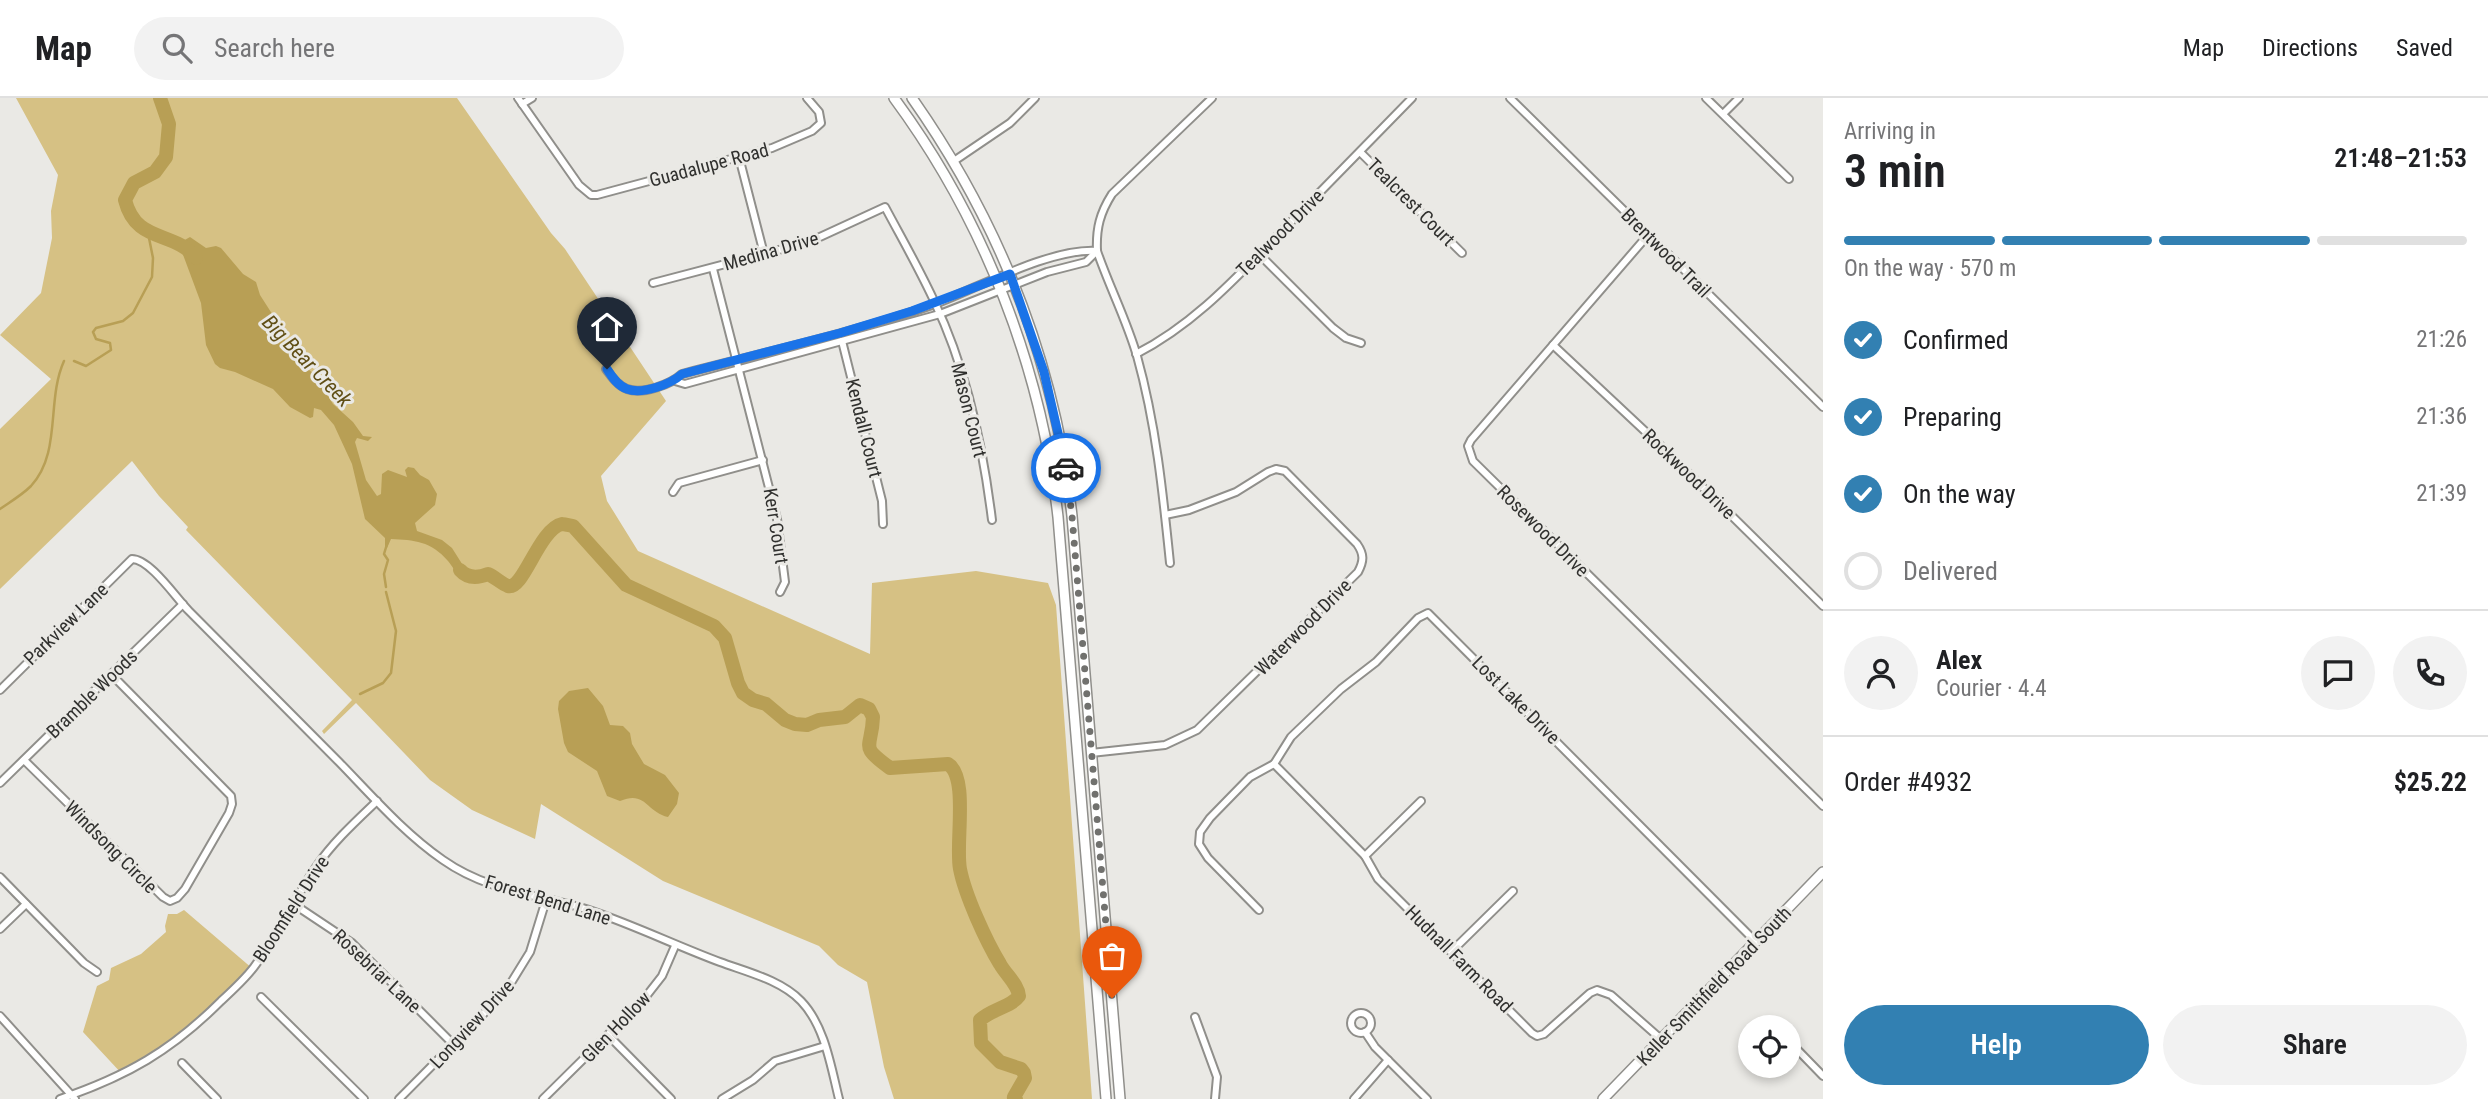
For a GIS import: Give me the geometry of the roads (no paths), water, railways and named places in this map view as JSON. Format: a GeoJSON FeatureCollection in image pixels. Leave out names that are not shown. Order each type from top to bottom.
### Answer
{"type":"FeatureCollection","features":[{"type":"Feature","properties":{"kind":"main road"},"geometry":{"type":"LineString","coordinates":[[894,98],[958,197],[996,279],[1035,393],[1054,481],[1106,1099]]}},
{"type":"Feature","properties":{"kind":"main road"},"geometry":{"type":"LineString","coordinates":[[912,98],[954,161],[986,219],[1010,274],[1045,377],[1064,452],[1072,516],[1120,1099]]}},
{"type":"Feature","properties":{"kind":"main road","name":"Keller Smithfield Road South"},"geometry":{"type":"LineString","coordinates":[[1603,1099],[1823,872]]}},
{"type":"Feature","properties":{"kind":"street"},"geometry":{"type":"LineString","coordinates":[[520,101],[532,98]]}},
{"type":"Feature","properties":{"kind":"street","name":"Guadalupe Road"},"geometry":{"type":"LineString","coordinates":[[520,101],[579,185],[591,195],[603,194],[787,143],[812,131],[821,123],[819,112],[807,98]]}},
{"type":"Feature","properties":{"kind":"street"},"geometry":{"type":"LineString","coordinates":[[954,161],[1010,123],[1035,98]]}},
{"type":"Feature","properties":{"kind":"street"},"geometry":{"type":"LineString","coordinates":[[1170,563],[1157,450],[1136,354],[1097,251],[1096,233],[1101,211],[1112,194],[1212,98]]}},
{"type":"Feature","properties":{"kind":"street","name":"Tealwood Drive"},"geometry":{"type":"LineString","coordinates":[[1136,354],[1188,323],[1412,98]]}},
{"type":"Feature","properties":{"kind":"street","name":"Brentwood Trail"},"geometry":{"type":"LineString","coordinates":[[1510,98],[1823,407]]}},
{"type":"Feature","properties":{"kind":"street"},"geometry":{"type":"LineString","coordinates":[[1706,98],[1789,179]]}},
{"type":"Feature","properties":{"kind":"street"},"geometry":{"type":"LineString","coordinates":[[1723,114],[1739,98]]}},
{"type":"Feature","properties":{"kind":"street","name":"Tealcrest Court"},"geometry":{"type":"LineString","coordinates":[[1360,152],[1462,253]]}},
{"type":"Feature","properties":{"kind":"street"},"geometry":{"type":"LineString","coordinates":[[739,157],[764,254]]}},
{"type":"Feature","properties":{"kind":"street","name":"Medina Drive"},"geometry":{"type":"LineString","coordinates":[[653,284],[809,242],[885,207]]}},
{"type":"Feature","properties":{"kind":"street","name":"Mason Court"},"geometry":{"type":"LineString","coordinates":[[885,207],[940,314],[958,364],[974,421],[988,486],[992,520]]}},
{"type":"Feature","properties":{"kind":"street","name":"Rosewood Drive"},"geometry":{"type":"LineString","coordinates":[[1648,235],[1468,446],[1473,461],[1823,806]]}},
{"type":"Feature","properties":{"kind":"street"},"geometry":{"type":"LineString","coordinates":[[607,369],[616,382],[630,390],[641,390],[675,381],[682,374],[840,333],[935,304],[1043,261],[1083,250],[1097,251]]}},
{"type":"Feature","properties":{"kind":"street"},"geometry":{"type":"LineString","coordinates":[[675,381],[685,384],[940,314],[1047,272],[1086,262],[1097,251]]}},
{"type":"Feature","properties":{"kind":"street"},"geometry":{"type":"LineString","coordinates":[[1259,254],[1333,328],[1346,338],[1361,343]]}},
{"type":"Feature","properties":{"kind":"street"},"geometry":{"type":"LineString","coordinates":[[1043,261],[1047,272]]}},
{"type":"Feature","properties":{"kind":"street","name":"Kerr Court"},"geometry":{"type":"LineString","coordinates":[[713,269],[778,519],[785,582],[780,592]]}},
{"type":"Feature","properties":{"kind":"street"},"geometry":{"type":"LineString","coordinates":[[966,290],[971,302]]}},
{"type":"Feature","properties":{"kind":"street","name":"Kendall Court"},"geometry":{"type":"LineString","coordinates":[[840,333],[882,501],[883,524]]}},
{"type":"Feature","properties":{"kind":"street","name":"Rockwood Drive"},"geometry":{"type":"LineString","coordinates":[[1553,345],[1655,440],[1823,606]]}},
{"type":"Feature","properties":{"kind":"street"},"geometry":{"type":"LineString","coordinates":[[673,492],[679,483],[763,460]]}},
{"type":"Feature","properties":{"kind":"street","name":"Waterwood Drive"},"geometry":{"type":"LineString","coordinates":[[1091,753],[1165,746],[1197,730],[1358,572],[1363,563],[1357,544],[1285,471],[1276,469],[1236,492],[1189,510],[1165,514]]}},
{"type":"Feature","properties":{"kind":"street","name":"Forest Bend Lane"},"geometry":{"type":"LineString","coordinates":[[132,559],[139,559],[149,566],[377,801],[424,845],[454,867],[499,888],[595,912],[675,946],[759,977],[794,995],[809,1011],[825,1046],[839,1099]]}},
{"type":"Feature","properties":{"kind":"street","name":"Parkview Lane"},"geometry":{"type":"LineString","coordinates":[[0,690],[132,559]]}},
{"type":"Feature","properties":{"kind":"street","name":"Bramble Woods"},"geometry":{"type":"LineString","coordinates":[[0,783],[183,604]]}},
{"type":"Feature","properties":{"kind":"street","name":"Lost Lake Drive"},"geometry":{"type":"LineString","coordinates":[[1274,764],[1291,737],[1341,689],[1377,662],[1418,618],[1428,613],[1756,943]]}},
{"type":"Feature","properties":{"kind":"street","name":"Windsong Circle"},"geometry":{"type":"LineString","coordinates":[[24,760],[148,884],[170,901],[177,898],[185,889],[229,813],[231,796],[112,675]]}},
{"type":"Feature","properties":{"kind":"street"},"geometry":{"type":"LineString","coordinates":[[1259,910],[1208,858],[1199,844],[1200,832],[1250,777],[1274,764]]}},
{"type":"Feature","properties":{"kind":"street","name":"Hudnall Farm Road"},"geometry":{"type":"LineString","coordinates":[[1274,764],[1365,856],[1378,879],[1537,1035],[1544,1034],[1590,993],[1597,990],[1611,995],[1662,1040]]}},
{"type":"Feature","properties":{"kind":"street","name":"Bloomfield Drive"},"geometry":{"type":"LineString","coordinates":[[60,1099],[73,1097],[133,1070],[196,1025],[253,969],[295,905],[314,869],[335,842],[377,801]]}},
{"type":"Feature","properties":{"kind":"street"},"geometry":{"type":"LineString","coordinates":[[1365,856],[1422,801]]}},
{"type":"Feature","properties":{"kind":"street"},"geometry":{"type":"LineString","coordinates":[[0,877],[84,963],[97,972]]}},
{"type":"Feature","properties":{"kind":"street"},"geometry":{"type":"LineString","coordinates":[[1452,951],[1513,891]]}},
{"type":"Feature","properties":{"kind":"street","name":"Longview Drive"},"geometry":{"type":"LineString","coordinates":[[399,1099],[506,991],[530,952],[546,901]]}},
{"type":"Feature","properties":{"kind":"street"},"geometry":{"type":"LineString","coordinates":[[0,929],[26,904]]}},
{"type":"Feature","properties":{"kind":"street","name":"Rosebriar Lane"},"geometry":{"type":"LineString","coordinates":[[295,905],[352,943],[454,1045]]}},
{"type":"Feature","properties":{"kind":"street","name":"Glen Hollow"},"geometry":{"type":"LineString","coordinates":[[543,1099],[656,985],[675,946]]}},
{"type":"Feature","properties":{"kind":"street"},"geometry":{"type":"LineString","coordinates":[[261,997],[363,1099]]}},
{"type":"Feature","properties":{"kind":"street"},"geometry":{"type":"LineString","coordinates":[[0,1016],[73,1097]]}},
{"type":"Feature","properties":{"kind":"street"},"geometry":{"type":"LineString","coordinates":[[1195,1017],[1217,1077],[1216,1099]]}},
{"type":"Feature","properties":{"kind":"street"},"geometry":{"type":"LineString","coordinates":[[1365,1032],[1375,1047],[1427,1099]]}},
{"type":"Feature","properties":{"kind":"street"},"geometry":{"type":"LineString","coordinates":[[608,1035],[671,1099]]}},
{"type":"Feature","properties":{"kind":"street"},"geometry":{"type":"LineString","coordinates":[[722,1099],[775,1061],[825,1046]]}},
{"type":"Feature","properties":{"kind":"street"},"geometry":{"type":"LineString","coordinates":[[1801,1053],[1823,1076]]}},
{"type":"Feature","properties":{"kind":"street"},"geometry":{"type":"LineString","coordinates":[[1354,1099],[1388,1060]]}},
{"type":"Feature","properties":{"kind":"street"},"geometry":{"type":"LineString","coordinates":[[182,1063],[217,1099]]}},
{"type":"Feature","properties":{"kind":"waterway","name":"Big Bear Creek"},"geometry":{"type":"LineString","coordinates":[[160,98],[169,124],[166,157],[155,172],[134,183],[125,200],[130,214],[138,224],[177,243],[196,258]]}},
{"type":"Feature","properties":{"kind":"waterway"},"geometry":{"type":"LineString","coordinates":[[74,361],[86,366],[111,350],[110,343],[96,339],[93,332],[96,328],[123,321],[133,313],[152,277],[153,258],[148,233]]}},
{"type":"Feature","properties":{"kind":"waterway"},"geometry":{"type":"LineString","coordinates":[[0,509],[31,486],[41,473],[47,458],[56,393],[64,361]]}},
{"type":"Feature","properties":{"kind":"waterway","name":"Big Bear Creek"},"geometry":{"type":"LineString","coordinates":[[460,570],[473,577],[488,574],[508,586],[514,585],[546,536],[562,524],[573,526],[626,585],[714,626],[725,638],[743,693],[753,700],[766,704],[785,720],[807,725],[819,720],[845,717],[860,705],[869,709],[873,717],[870,750],[890,768],[948,764],[954,771],[960,796],[959,858],[963,880],[989,943],[1019,996],[980,1020],[981,1043],[1000,1062],[1021,1069],[1024,1073],[1025,1078],[1014,1097],[1016,1099]]}},
{"type":"Feature","properties":{"kind":"waterway"},"geometry":{"type":"LineString","coordinates":[[386,587],[384,574],[388,560],[384,554],[387,544]]}},
{"type":"Feature","properties":{"kind":"waterway"},"geometry":{"type":"LineString","coordinates":[[360,694],[383,683],[391,673],[396,631],[386,592]]}}]}
